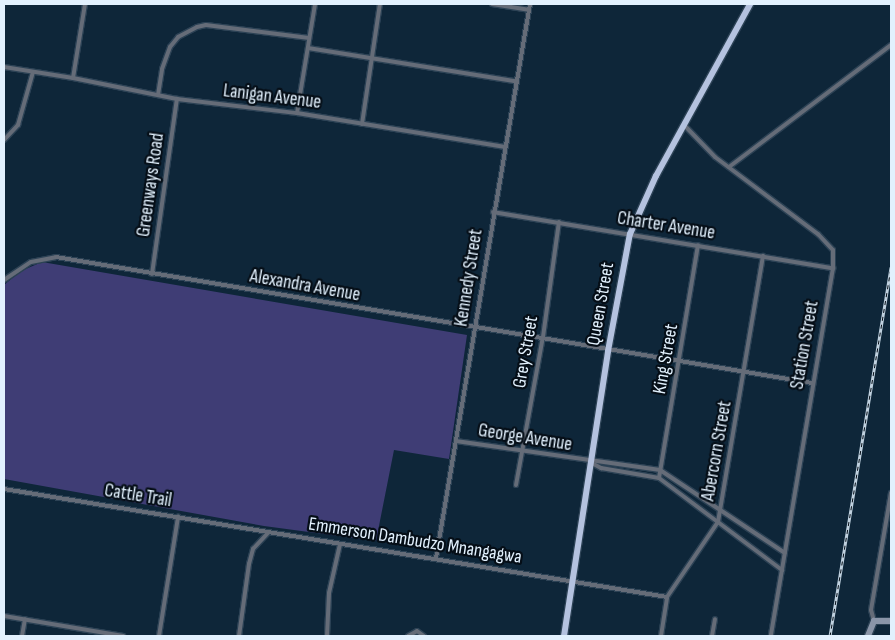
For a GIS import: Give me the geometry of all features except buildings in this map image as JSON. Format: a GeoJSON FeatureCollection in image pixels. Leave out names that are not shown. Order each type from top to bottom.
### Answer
{"type":"FeatureCollection","features":[{"type":"Feature","properties":{"kind":"highway","name":"Queen Street"},"geometry":{"type":"LineString","coordinates":[[564,636],[608,351],[630,234],[656,176],[750,4]]}},
{"type":"Feature","properties":{"kind":"main road"},"geometry":{"type":"LineString","coordinates":[[868,636],[874,621],[891,621]]}},
{"type":"Feature","properties":{"kind":"street"},"geometry":{"type":"LineString","coordinates":[[73,78],[85,4]]}},
{"type":"Feature","properties":{"kind":"street"},"geometry":{"type":"LineString","coordinates":[[297,113],[314,4]]}},
{"type":"Feature","properties":{"kind":"street"},"geometry":{"type":"LineString","coordinates":[[362,124],[380,4]]}},
{"type":"Feature","properties":{"kind":"street"},"geometry":{"type":"LineString","coordinates":[[492,4],[529,10]]}},
{"type":"Feature","properties":{"kind":"street","name":"Kennedy Street"},"geometry":{"type":"LineString","coordinates":[[436,558],[515,81],[530,4]]}},
{"type":"Feature","properties":{"kind":"street"},"geometry":{"type":"LineString","coordinates":[[158,95],[162,69],[170,46],[178,38],[197,27],[206,25],[309,38]]}},
{"type":"Feature","properties":{"kind":"street"},"geometry":{"type":"LineString","coordinates":[[729,167],[891,44]]}},
{"type":"Feature","properties":{"kind":"street"},"geometry":{"type":"LineString","coordinates":[[308,48],[515,81]]}},
{"type":"Feature","properties":{"kind":"street","name":"Lanigan Avenue"},"geometry":{"type":"LineString","coordinates":[[4,67],[73,78],[178,99],[297,113],[505,147]]}},
{"type":"Feature","properties":{"kind":"street"},"geometry":{"type":"LineString","coordinates":[[4,140],[18,125],[34,72]]}},
{"type":"Feature","properties":{"kind":"street","name":"Greenways Road"},"geometry":{"type":"LineString","coordinates":[[152,274],[178,99]]}},
{"type":"Feature","properties":{"kind":"street","name":"Station Street"},"geometry":{"type":"LineString","coordinates":[[685,126],[700,144],[826,241],[833,250],[833,268],[812,383],[771,636]]}},
{"type":"Feature","properties":{"kind":"street","name":"Charter Avenue"},"geometry":{"type":"LineString","coordinates":[[493,212],[833,268]]}},
{"type":"Feature","properties":{"kind":"street","name":"Grey Street"},"geometry":{"type":"LineString","coordinates":[[516,485],[544,337],[559,222]]}},
{"type":"Feature","properties":{"kind":"street","name":"King Street"},"geometry":{"type":"LineString","coordinates":[[659,478],[698,245]]}},
{"type":"Feature","properties":{"kind":"street","name":"Abercorn Street"},"geometry":{"type":"LineString","coordinates":[[661,636],[667,598],[718,522],[763,256]]}},
{"type":"Feature","properties":{"kind":"street","name":"Alexandra Avenue"},"geometry":{"type":"LineString","coordinates":[[4,280],[20,268],[49,257],[474,329],[544,337],[608,351],[680,360],[744,373],[812,383]]}},
{"type":"Feature","properties":{"kind":"street","name":"George Avenue"},"geometry":{"type":"LineString","coordinates":[[456,441],[590,462],[601,468],[659,478],[782,570]]}},
{"type":"Feature","properties":{"kind":"street","name":"George Avenue"},"geometry":{"type":"LineString","coordinates":[[590,462],[601,459],[660,470],[785,553]]}},
{"type":"Feature","properties":{"kind":"street","name":"Cattle Trail"},"geometry":{"type":"LineString","coordinates":[[4,489],[178,516],[268,533]]}},
{"type":"Feature","properties":{"kind":"street"},"geometry":{"type":"LineString","coordinates":[[874,621],[871,610],[891,493]]}},
{"type":"Feature","properties":{"kind":"street"},"geometry":{"type":"LineString","coordinates":[[159,636],[178,516]]}},
{"type":"Feature","properties":{"kind":"street"},"geometry":{"type":"LineString","coordinates":[[239,636],[249,564],[253,549],[268,533]]}},
{"type":"Feature","properties":{"kind":"street","name":"Emmerson Dambudzo Mnangagwa"},"geometry":{"type":"LineString","coordinates":[[268,533],[573,580],[667,598]]}},
{"type":"Feature","properties":{"kind":"street"},"geometry":{"type":"LineString","coordinates":[[327,636],[329,593],[340,544]]}},
{"type":"Feature","properties":{"kind":"street"},"geometry":{"type":"LineString","coordinates":[[4,616],[123,636]]}},
{"type":"Feature","properties":{"kind":"street"},"geometry":{"type":"LineString","coordinates":[[22,636],[25,619]]}},
{"type":"Feature","properties":{"kind":"street"},"geometry":{"type":"LineString","coordinates":[[712,636],[716,619]]}},
{"type":"Feature","properties":{"kind":"street"},"geometry":{"type":"LineString","coordinates":[[88,636],[89,630]]}},
{"type":"Feature","properties":{"kind":"street"},"geometry":{"type":"LineString","coordinates":[[408,636],[417,631],[424,636]]}},
{"type":"Feature","properties":{"kind":"shaded area"},"geometry":{"type":"Polygon","coordinates":[[[42,262],[467,335],[449,459],[394,450],[376,541],[264,526],[4,479],[4,285],[21,271],[42,262]]]}},
{"type":"Feature","properties":{"kind":"railway"},"geometry":{"type":"LineString","coordinates":[[830,636],[891,267]]}}]}
